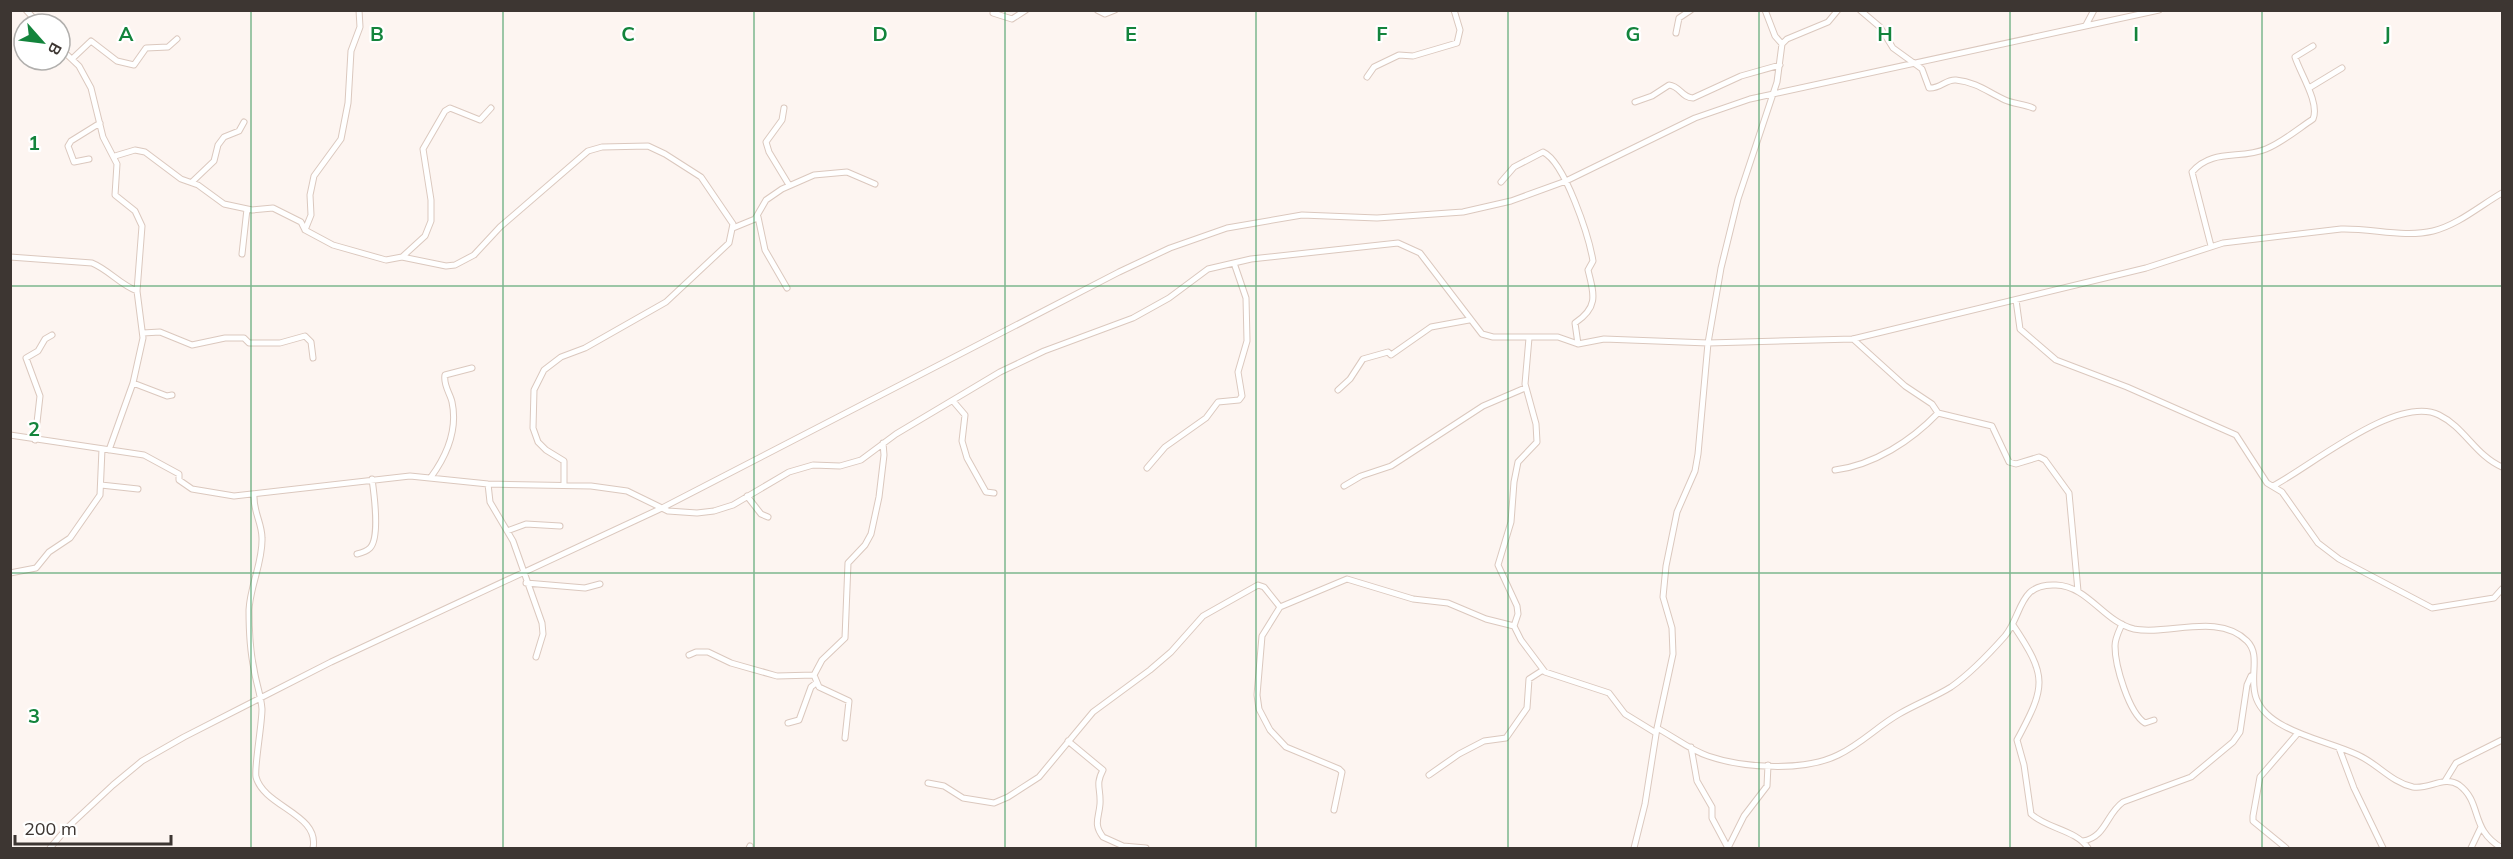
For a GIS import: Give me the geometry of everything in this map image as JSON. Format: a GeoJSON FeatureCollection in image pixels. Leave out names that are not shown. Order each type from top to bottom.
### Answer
{"type":"FeatureCollection","features":[{"type":"Feature","properties":{"kind":"street"},"geometry":{"type":"LineString","coordinates":[[305,230],[311,215],[310,195],[314,176],[342,139],[348,103],[351,51],[360,27],[359,10]]}},
{"type":"Feature","properties":{"kind":"street"},"geometry":{"type":"LineString","coordinates":[[993,13],[1012,19],[1026,10]]}},
{"type":"Feature","properties":{"kind":"street"},"geometry":{"type":"LineString","coordinates":[[1097,10],[1105,14],[1115,10]]}},
{"type":"Feature","properties":{"kind":"street"},"geometry":{"type":"LineString","coordinates":[[1367,77],[1372,69],[1399,55],[1413,56],[1457,43],[1460,30],[1454,10]]}},
{"type":"Feature","properties":{"kind":"street"},"geometry":{"type":"LineString","coordinates":[[1676,33],[1679,18],[1691,10]]}},
{"type":"Feature","properties":{"kind":"street"},"geometry":{"type":"LineString","coordinates":[[1765,10],[1775,36],[1782,44]]}},
{"type":"Feature","properties":{"kind":"street"},"geometry":{"type":"LineString","coordinates":[[1634,849],[1652,769],[1656,730],[1673,654],[1672,628],[1663,597],[1666,566],[1677,513],[1695,471],[1708,344],[1732,222],[1774,92],[1782,44],[1787,39],[1828,22],[1838,10]]}},
{"type":"Feature","properties":{"kind":"street"},"geometry":{"type":"LineString","coordinates":[[2086,25],[2094,10]]}},
{"type":"Feature","properties":{"kind":"street"},"geometry":{"type":"LineString","coordinates":[[50,849],[75,820],[142,761],[261,696],[662,508],[1119,272],[1170,248],[1227,228],[1302,215],[1377,218],[1463,212],[1511,201],[1566,181],[1695,118],[1774,92],[2159,10]]}},
{"type":"Feature","properties":{"kind":"street"},"geometry":{"type":"LineString","coordinates":[[1865,12],[1880,27],[1893,48],[1922,69],[1929,88],[1935,88],[1953,80],[1981,85],[2003,98],[2033,108]]}},
{"type":"Feature","properties":{"kind":"street"},"geometry":{"type":"LineString","coordinates":[[10,573],[36,568],[49,552],[69,538],[100,495],[106,450],[133,383],[143,333],[137,291],[142,226],[135,212],[115,195],[114,156],[107,146],[91,88],[72,58],[91,41],[117,61],[134,65],[146,48],[168,47],[177,39]]}},
{"type":"Feature","properties":{"kind":"street"},"geometry":{"type":"LineString","coordinates":[[2211,246],[2192,172],[2200,164],[2220,155],[2250,153],[2266,149],[2313,118],[2315,114],[2309,88],[2295,57],[2313,46]]}},
{"type":"Feature","properties":{"kind":"street"},"geometry":{"type":"LineString","coordinates":[[1635,102],[1652,96],[1670,85],[1676,87],[1686,97],[1693,98],[1741,76],[1780,65]]}},
{"type":"Feature","properties":{"kind":"street"},"geometry":{"type":"LineString","coordinates":[[2309,88],[2342,68]]}},
{"type":"Feature","properties":{"kind":"street"},"geometry":{"type":"LineString","coordinates":[[402,257],[425,236],[431,221],[431,200],[423,149],[442,116],[450,108],[480,120],[491,108]]}},
{"type":"Feature","properties":{"kind":"street"},"geometry":{"type":"LineString","coordinates":[[784,108],[782,120],[766,142],[769,152],[789,185]]}},
{"type":"Feature","properties":{"kind":"street"},"geometry":{"type":"LineString","coordinates":[[192,182],[214,161],[218,145],[224,137],[239,131],[244,122]]}},
{"type":"Feature","properties":{"kind":"street"},"geometry":{"type":"LineString","coordinates":[[89,159],[75,162],[68,146],[71,141],[100,123]]}},
{"type":"Feature","properties":{"kind":"street"},"geometry":{"type":"LineString","coordinates":[[114,156],[135,150],[145,152],[181,179],[192,182],[224,204],[247,209],[273,208],[301,222],[305,230],[333,245],[386,260],[402,257],[446,266],[455,265],[474,255],[500,227],[579,156],[602,147],[648,146],[701,177],[721,204],[733,228],[729,243],[666,302],[585,348],[551,363],[538,379],[533,399],[533,428],[538,442],[564,461],[564,485]]}},
{"type":"Feature","properties":{"kind":"street"},"geometry":{"type":"LineString","coordinates":[[1501,182],[1514,167],[1543,152],[1548,155],[1566,181],[1577,206],[1593,261],[1588,270],[1594,296],[1585,315],[1575,322],[1578,344]]}},
{"type":"Feature","properties":{"kind":"street"},"geometry":{"type":"LineString","coordinates":[[787,288],[765,250],[758,217],[766,200],[789,185],[814,175],[848,172],[875,184]]}},
{"type":"Feature","properties":{"kind":"street"},"geometry":{"type":"LineString","coordinates":[[10,435],[144,455],[159,461],[179,474],[179,480],[192,489],[213,494],[254,495],[372,479],[431,477],[488,484],[616,488],[662,508],[697,513],[714,512],[805,467],[854,464],[883,443],[1000,372],[1044,351],[1133,318],[1169,298],[1198,275],[1234,263],[1403,244],[1420,253],[1469,320],[1487,336],[1558,337],[1578,344],[1604,339],[1708,344],[1853,339],[2156,265],[2211,246],[2235,241],[2341,229],[2374,233],[2432,231],[2452,224],[2502,193]]}},
{"type":"Feature","properties":{"kind":"street"},"geometry":{"type":"LineString","coordinates":[[243,254],[247,209]]}},
{"type":"Feature","properties":{"kind":"street"},"geometry":{"type":"LineString","coordinates":[[733,228],[758,217]]}},
{"type":"Feature","properties":{"kind":"street"},"geometry":{"type":"LineString","coordinates":[[10,257],[92,263],[104,269],[117,281],[137,291]]}},
{"type":"Feature","properties":{"kind":"street"},"geometry":{"type":"LineString","coordinates":[[1147,468],[1165,447],[1206,418],[1218,402],[1239,400],[1242,396],[1238,372],[1247,341],[1246,298],[1234,263]]}},
{"type":"Feature","properties":{"kind":"street"},"geometry":{"type":"LineString","coordinates":[[2016,300],[2020,329],[2052,358],[2232,433],[2240,439],[2266,483],[2287,497],[2313,537],[2326,551],[2430,607],[2492,599],[2502,589]]}},
{"type":"Feature","properties":{"kind":"street"},"geometry":{"type":"LineString","coordinates":[[1338,390],[1350,380],[1363,359],[1388,352],[1390,356],[1431,327],[1469,320]]}},
{"type":"Feature","properties":{"kind":"street"},"geometry":{"type":"LineString","coordinates":[[143,333],[160,332],[192,345],[225,338],[244,338],[249,343],[280,344],[304,336],[311,342],[313,358]]}},
{"type":"Feature","properties":{"kind":"street"},"geometry":{"type":"LineString","coordinates":[[35,440],[40,396],[26,358],[38,351],[45,339],[52,335]]}},
{"type":"Feature","properties":{"kind":"street"},"geometry":{"type":"LineString","coordinates":[[1514,626],[1518,614],[1517,606],[1497,565],[1511,522],[1518,462],[1537,442],[1534,418],[1525,388],[1529,338]]}},
{"type":"Feature","properties":{"kind":"street"},"geometry":{"type":"LineString","coordinates":[[1853,339],[1905,386],[1932,404],[1938,413],[1992,426],[2007,460],[2012,463],[2039,457],[2045,460],[2069,493],[2078,560],[2078,591]]}},
{"type":"Feature","properties":{"kind":"street"},"geometry":{"type":"LineString","coordinates":[[431,477],[449,447],[452,433],[454,416],[445,375],[472,368]]}},
{"type":"Feature","properties":{"kind":"street"},"geometry":{"type":"LineString","coordinates":[[133,383],[172,395]]}},
{"type":"Feature","properties":{"kind":"street"},"geometry":{"type":"LineString","coordinates":[[1344,486],[1361,476],[1391,466],[1483,406],[1525,388]]}},
{"type":"Feature","properties":{"kind":"street"},"geometry":{"type":"LineString","coordinates":[[953,401],[965,415],[961,435],[967,458],[986,492],[994,493]]}},
{"type":"Feature","properties":{"kind":"street"},"geometry":{"type":"LineString","coordinates":[[1835,470],[1860,464],[1887,452],[1938,413]]}},
{"type":"Feature","properties":{"kind":"street"},"geometry":{"type":"LineString","coordinates":[[2273,486],[2293,476],[2338,445],[2381,422],[2406,413],[2437,413],[2451,422],[2489,461],[2502,467]]}},
{"type":"Feature","properties":{"kind":"street"},"geometry":{"type":"LineString","coordinates":[[845,738],[849,700],[816,683],[814,675],[822,660],[845,638],[848,563],[865,545],[871,534],[882,470],[883,443]]}},
{"type":"Feature","properties":{"kind":"street"},"geometry":{"type":"LineString","coordinates":[[357,554],[369,549],[373,540],[375,503],[372,479]]}},
{"type":"Feature","properties":{"kind":"street"},"geometry":{"type":"LineString","coordinates":[[488,484],[490,502],[513,541],[542,623],[543,634],[536,657]]}},
{"type":"Feature","properties":{"kind":"street"},"geometry":{"type":"LineString","coordinates":[[101,485],[138,489]]}},
{"type":"Feature","properties":{"kind":"street"},"geometry":{"type":"LineString","coordinates":[[254,495],[253,509],[262,529],[262,542],[249,609],[253,667],[261,696],[262,726],[257,779],[267,793],[309,827],[314,838],[313,849]]}},
{"type":"Feature","properties":{"kind":"street"},"geometry":{"type":"LineString","coordinates":[[747,496],[760,514],[768,517]]}},
{"type":"Feature","properties":{"kind":"street"},"geometry":{"type":"LineString","coordinates":[[507,531],[526,524],[560,526]]}},
{"type":"Feature","properties":{"kind":"street"},"geometry":{"type":"LineString","coordinates":[[1334,810],[1342,772],[1335,765],[1292,751],[1280,742],[1264,720],[1257,702],[1262,636],[1280,606],[1347,579],[1413,599],[1448,603],[1479,617],[1514,626],[1543,670],[1552,677],[1609,693],[1625,714],[1706,755],[1724,760],[1768,765],[1809,764],[1840,754],[1864,740],[1900,713],[1950,687],[1985,657],[2013,626],[2022,600],[2033,590],[2058,585],[2078,591],[2122,624],[2136,629],[2206,627],[2229,630],[2244,638],[2252,647],[2254,656],[2252,675],[2255,696],[2264,710],[2280,724],[2360,756],[2393,779],[2414,787],[2445,781],[2455,783],[2466,792],[2486,837],[2502,849]]}},
{"type":"Feature","properties":{"kind":"street"},"geometry":{"type":"LineString","coordinates":[[526,583],[585,588],[600,584]]}},
{"type":"Feature","properties":{"kind":"street"},"geometry":{"type":"LineString","coordinates":[[928,783],[944,786],[958,797],[996,803],[1039,777],[1102,703],[1137,680],[1171,652],[1203,616],[1258,585],[1280,606]]}},
{"type":"Feature","properties":{"kind":"street"},"geometry":{"type":"LineString","coordinates":[[2122,624],[2115,646],[2127,697],[2134,714],[2140,720],[2145,723],[2154,720]]}},
{"type":"Feature","properties":{"kind":"street"},"geometry":{"type":"LineString","coordinates":[[2013,626],[2028,649],[2040,680],[2035,703],[2017,740],[2024,765],[2031,814],[2049,827],[2083,841],[2090,840],[2104,829],[2116,806],[2122,802],[2191,777],[2233,742],[2240,732],[2247,685],[2252,675]]}},
{"type":"Feature","properties":{"kind":"street"},"geometry":{"type":"LineString","coordinates":[[689,655],[696,652],[708,652],[731,663],[777,676],[814,675]]}},
{"type":"Feature","properties":{"kind":"street"},"geometry":{"type":"LineString","coordinates":[[1429,775],[1484,741],[1506,738],[1527,708],[1529,679],[1543,670]]}},
{"type":"Feature","properties":{"kind":"street"},"geometry":{"type":"LineString","coordinates":[[788,723],[800,720],[811,687],[816,683]]}},
{"type":"Feature","properties":{"kind":"street"},"geometry":{"type":"LineString","coordinates":[[2286,849],[2253,820],[2253,816],[2262,773],[2274,764],[2298,733]]}},
{"type":"Feature","properties":{"kind":"street"},"geometry":{"type":"LineString","coordinates":[[2445,781],[2456,763],[2502,740]]}},
{"type":"Feature","properties":{"kind":"street"},"geometry":{"type":"LineString","coordinates":[[1068,741],[1103,770],[1098,778],[1100,806],[1096,822],[1098,831],[1103,837],[1123,846],[1146,849]]}},
{"type":"Feature","properties":{"kind":"street"},"geometry":{"type":"LineString","coordinates":[[1691,747],[1697,781],[1712,807],[1712,818],[1728,848]]}},
{"type":"Feature","properties":{"kind":"street"},"geometry":{"type":"LineString","coordinates":[[2338,748],[2383,849]]}},
{"type":"Feature","properties":{"kind":"street"},"geometry":{"type":"LineString","coordinates":[[1728,848],[1744,816],[1767,786],[1768,765]]}},
{"type":"Feature","properties":{"kind":"street"},"geometry":{"type":"LineString","coordinates":[[2471,849],[2481,827]]}},
{"type":"Feature","properties":{"kind":"street"},"geometry":{"type":"LineString","coordinates":[[2083,841],[2088,849]]}}]}
